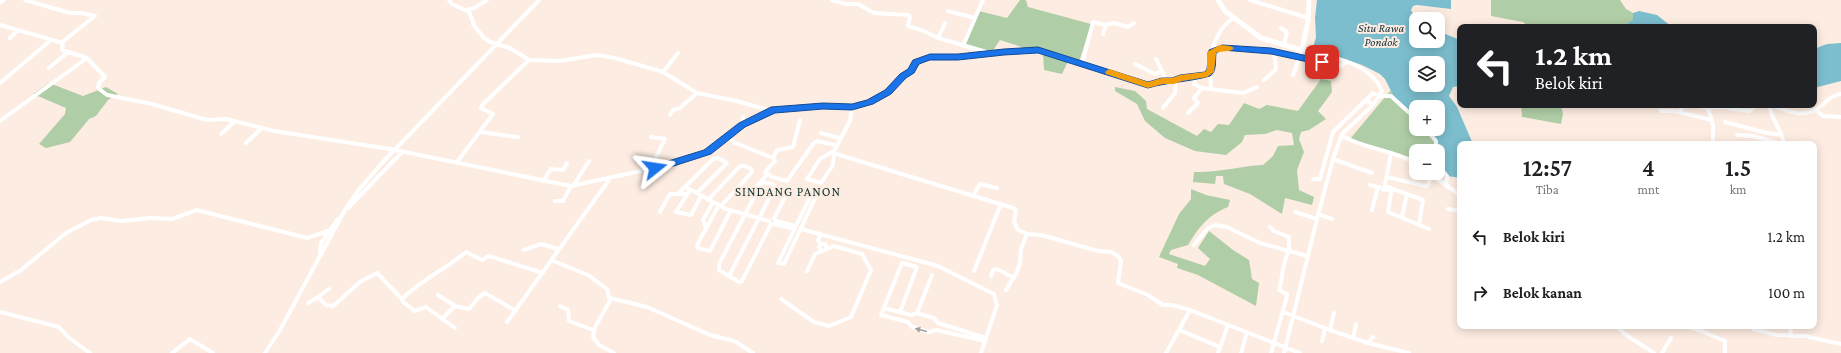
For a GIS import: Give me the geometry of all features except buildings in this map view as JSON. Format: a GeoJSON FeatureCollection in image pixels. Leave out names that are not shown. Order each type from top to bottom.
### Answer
{"type":"FeatureCollection","features":[{"type":"Feature","properties":{"kind":"street"},"geometry":{"type":"LineString","coordinates":[[0,2],[4,0]]}},
{"type":"Feature","properties":{"kind":"street"},"geometry":{"type":"LineString","coordinates":[[25,0],[70,13],[81,13],[95,16],[61,43]]}},
{"type":"Feature","properties":{"kind":"street"},"geometry":{"type":"LineString","coordinates":[[449,0],[452,4],[466,10],[470,14],[478,31],[484,38],[510,48],[522,57],[529,60],[559,61],[597,55],[631,61],[663,72],[698,93],[722,97],[774,110],[823,106],[852,107],[884,96],[913,67],[916,62],[930,57],[958,57],[1034,50],[1148,85],[1162,81],[1176,81],[1180,78],[1196,77],[1210,72]]}},
{"type":"Feature","properties":{"kind":"street"},"geometry":{"type":"LineString","coordinates":[[466,10],[474,8],[487,0]]}},
{"type":"Feature","properties":{"kind":"street"},"geometry":{"type":"LineString","coordinates":[[319,258],[321,243],[328,231],[369,178],[394,150],[539,0]]}},
{"type":"Feature","properties":{"kind":"street"},"geometry":{"type":"LineString","coordinates":[[832,0],[846,4],[858,4],[869,11],[879,14],[909,15],[908,26],[924,30],[938,38],[993,54]]}},
{"type":"Feature","properties":{"kind":"street"},"geometry":{"type":"LineString","coordinates":[[963,46],[983,0]]}},
{"type":"Feature","properties":{"kind":"street"},"geometry":{"type":"LineString","coordinates":[[1218,0],[1225,10],[1261,38],[1365,69],[1373,76],[1382,88],[1380,96],[1373,105],[1342,133],[1317,216],[1284,347],[1284,353]]}},
{"type":"Feature","properties":{"kind":"street"},"geometry":{"type":"LineString","coordinates":[[1250,0],[1308,20]]}},
{"type":"Feature","properties":{"kind":"street"},"geometry":{"type":"LineString","coordinates":[[1293,75],[1302,50],[1308,20],[1309,0]]}},
{"type":"Feature","properties":{"kind":"street"},"geometry":{"type":"LineString","coordinates":[[948,11],[975,18]]}},
{"type":"Feature","properties":{"kind":"street"},"geometry":{"type":"LineString","coordinates":[[1235,18],[1226,23],[1213,46],[1218,48],[1274,52],[1342,66],[1345,62]]}},
{"type":"Feature","properties":{"kind":"street"},"geometry":{"type":"LineString","coordinates":[[1082,64],[1093,22],[1106,25],[1114,23],[1128,27],[1134,23]]}},
{"type":"Feature","properties":{"kind":"street"},"geometry":{"type":"LineString","coordinates":[[938,38],[946,23]]}},
{"type":"Feature","properties":{"kind":"street"},"geometry":{"type":"LineString","coordinates":[[0,25],[61,43]]}},
{"type":"Feature","properties":{"kind":"street"},"geometry":{"type":"LineString","coordinates":[[1104,34],[1106,25]]}},
{"type":"Feature","properties":{"kind":"street"},"geometry":{"type":"LineString","coordinates":[[1280,28],[1287,32],[1284,45]]}},
{"type":"Feature","properties":{"kind":"street"},"geometry":{"type":"LineString","coordinates":[[10,38],[18,30]]}},
{"type":"Feature","properties":{"kind":"street"},"geometry":{"type":"LineString","coordinates":[[0,83],[34,52],[51,40]]}},
{"type":"Feature","properties":{"kind":"street"},"geometry":{"type":"LineString","coordinates":[[61,43],[63,44],[62,50],[87,58],[105,77],[99,83],[98,88],[107,95],[152,104],[207,120],[226,119],[280,132],[394,150],[572,186],[655,168],[708,152],[725,136],[742,125],[774,110]]}},
{"type":"Feature","properties":{"kind":"street"},"geometry":{"type":"LineString","coordinates":[[1211,89],[1210,72],[1212,52],[1218,48]]}},
{"type":"Feature","properties":{"kind":"street"},"geometry":{"type":"LineString","coordinates":[[49,68],[68,52]]}},
{"type":"Feature","properties":{"kind":"street"},"geometry":{"type":"LineString","coordinates":[[1264,80],[1276,69],[1274,52]]}},
{"type":"Feature","properties":{"kind":"street"},"geometry":{"type":"LineString","coordinates":[[663,72],[678,53]]}},
{"type":"Feature","properties":{"kind":"street"},"geometry":{"type":"LineString","coordinates":[[0,121],[87,58]]}},
{"type":"Feature","properties":{"kind":"street"},"geometry":{"type":"LineString","coordinates":[[1156,59],[1164,75],[1162,81]]}},
{"type":"Feature","properties":{"kind":"street"},"geometry":{"type":"LineString","coordinates":[[457,162],[493,114],[481,108],[483,104],[529,60]]}},
{"type":"Feature","properties":{"kind":"street"},"geometry":{"type":"LineString","coordinates":[[1135,64],[1155,74],[1162,72]]}},
{"type":"Feature","properties":{"kind":"street"},"geometry":{"type":"LineString","coordinates":[[1196,77],[1194,84],[1202,88],[1243,93],[1257,87]]}},
{"type":"Feature","properties":{"kind":"street"},"geometry":{"type":"LineString","coordinates":[[1163,108],[1175,92],[1177,87],[1176,81]]}},
{"type":"Feature","properties":{"kind":"street"},"geometry":{"type":"LineString","coordinates":[[1188,113],[1198,103],[1194,98],[1202,88]]}},
{"type":"Feature","properties":{"kind":"street"},"geometry":{"type":"LineString","coordinates":[[670,114],[673,110],[680,108],[698,93]]}},
{"type":"Feature","properties":{"kind":"street"},"geometry":{"type":"LineString","coordinates":[[1312,179],[1320,179],[1333,132],[1373,93],[1380,96],[1392,96],[1409,112]]}},
{"type":"Feature","properties":{"kind":"street"},"geometry":{"type":"LineString","coordinates":[[1780,108],[1797,114],[1806,114],[1817,110],[1832,96],[1841,94]]}},
{"type":"Feature","properties":{"kind":"street"},"geometry":{"type":"LineString","coordinates":[[1366,100],[1373,105]]}},
{"type":"Feature","properties":{"kind":"street"},"geometry":{"type":"LineString","coordinates":[[852,107],[850,121],[835,145],[833,152],[835,159],[832,165],[821,182],[808,180],[810,173],[822,158],[826,154],[833,152],[1001,204],[1015,209],[1014,222],[1016,228],[1027,234],[1041,234],[1098,251],[1114,253],[1121,261],[1118,283],[1148,295],[1163,305],[1172,305],[1190,310],[1300,353]]}},
{"type":"Feature","properties":{"kind":"street"},"geometry":{"type":"LineString","coordinates":[[1708,108],[1712,120],[1713,141]]}},
{"type":"Feature","properties":{"kind":"street"},"geometry":{"type":"LineString","coordinates":[[1728,108],[1748,111],[1752,108]]}},
{"type":"Feature","properties":{"kind":"street"},"geometry":{"type":"LineString","coordinates":[[1770,108],[1772,120],[1782,135],[1783,141]]}},
{"type":"Feature","properties":{"kind":"street"},"geometry":{"type":"LineString","coordinates":[[1817,110],[1823,116],[1841,117]]}},
{"type":"Feature","properties":{"kind":"street"},"geometry":{"type":"LineString","coordinates":[[1661,111],[1681,112],[1712,120]]}},
{"type":"Feature","properties":{"kind":"street"},"geometry":{"type":"LineString","coordinates":[[742,125],[743,117]]}},
{"type":"Feature","properties":{"kind":"street"},"geometry":{"type":"LineString","coordinates":[[800,120],[793,147],[777,150],[773,158],[774,161],[765,172],[772,177],[787,181],[813,144],[817,141],[835,145]]}},
{"type":"Feature","properties":{"kind":"street"},"geometry":{"type":"LineString","coordinates":[[221,134],[235,121]]}},
{"type":"Feature","properties":{"kind":"street"},"geometry":{"type":"LineString","coordinates":[[1725,122],[1740,124],[1772,135],[1782,135]]}},
{"type":"Feature","properties":{"kind":"street"},"geometry":{"type":"LineString","coordinates":[[246,143],[262,128]]}},
{"type":"Feature","properties":{"kind":"street"},"geometry":{"type":"LineString","coordinates":[[480,132],[493,136],[509,135],[518,137]]}},
{"type":"Feature","properties":{"kind":"street"},"geometry":{"type":"LineString","coordinates":[[822,133],[839,138]]}},
{"type":"Feature","properties":{"kind":"street"},"geometry":{"type":"LineString","coordinates":[[1737,135],[1753,136],[1772,141]]}},
{"type":"Feature","properties":{"kind":"street"},"geometry":{"type":"LineString","coordinates":[[725,136],[735,143],[773,158]]}},
{"type":"Feature","properties":{"kind":"street"},"geometry":{"type":"LineString","coordinates":[[1342,136],[1409,160]]}},
{"type":"Feature","properties":{"kind":"street"},"geometry":{"type":"LineString","coordinates":[[651,137],[665,139],[656,157],[655,168]]}},
{"type":"Feature","properties":{"kind":"street"},"geometry":{"type":"LineString","coordinates":[[265,353],[280,330],[345,210],[354,203],[385,168],[402,152]]}},
{"type":"Feature","properties":{"kind":"street"},"geometry":{"type":"LineString","coordinates":[[1385,188],[1391,153]]}},
{"type":"Feature","properties":{"kind":"street"},"geometry":{"type":"LineString","coordinates":[[679,193],[713,159],[718,158],[727,163],[699,195],[691,215],[676,212],[686,194],[690,190]]}},
{"type":"Feature","properties":{"kind":"street"},"geometry":{"type":"LineString","coordinates":[[1333,159],[1372,174]]}},
{"type":"Feature","properties":{"kind":"street"},"geometry":{"type":"LineString","coordinates":[[555,201],[562,201],[589,161]]}},
{"type":"Feature","properties":{"kind":"street"},"geometry":{"type":"LineString","coordinates":[[543,181],[551,169],[563,170],[567,163]]}},
{"type":"Feature","properties":{"kind":"street"},"geometry":{"type":"LineString","coordinates":[[706,228],[703,220],[711,201],[740,166],[745,166],[752,172],[720,206],[696,246],[710,251],[732,210]]}},
{"type":"Feature","properties":{"kind":"street"},"geometry":{"type":"LineString","coordinates":[[1445,174],[1447,176],[1446,186]]}},
{"type":"Feature","properties":{"kind":"street"},"geometry":{"type":"LineString","coordinates":[[766,176],[719,264],[720,270],[739,282],[744,279],[789,189]]}},
{"type":"Feature","properties":{"kind":"street"},"geometry":{"type":"LineString","coordinates":[[508,322],[558,249],[611,177]]}},
{"type":"Feature","properties":{"kind":"street"},"geometry":{"type":"LineString","coordinates":[[1387,177],[1426,186],[1429,184],[1429,180]]}},
{"type":"Feature","properties":{"kind":"street"},"geometry":{"type":"LineString","coordinates":[[1438,180],[1457,193]]}},
{"type":"Feature","properties":{"kind":"street"},"geometry":{"type":"LineString","coordinates":[[729,276],[775,187],[773,184],[762,182]]}},
{"type":"Feature","properties":{"kind":"street"},"geometry":{"type":"LineString","coordinates":[[973,196],[980,184],[997,188]]}},
{"type":"Feature","properties":{"kind":"street"},"geometry":{"type":"LineString","coordinates":[[1370,185],[1407,194],[1423,201],[1419,224]]}},
{"type":"Feature","properties":{"kind":"street"},"geometry":{"type":"LineString","coordinates":[[686,187],[720,206],[758,218],[938,266],[988,290],[994,294],[997,305],[982,353]]}},
{"type":"Feature","properties":{"kind":"street"},"geometry":{"type":"LineString","coordinates":[[1372,210],[1378,187]]}},
{"type":"Feature","properties":{"kind":"street"},"geometry":{"type":"LineString","coordinates":[[1392,190],[1388,212],[1402,216],[1429,229]]}},
{"type":"Feature","properties":{"kind":"street"},"geometry":{"type":"LineString","coordinates":[[804,209],[797,228],[784,264],[778,262],[797,228],[810,211],[817,194],[812,193],[804,209]]}},
{"type":"Feature","properties":{"kind":"street"},"geometry":{"type":"LineString","coordinates":[[660,212],[670,194],[686,194]]}},
{"type":"Feature","properties":{"kind":"street"},"geometry":{"type":"LineString","coordinates":[[1402,216],[1407,194]]}},
{"type":"Feature","properties":{"kind":"street"},"geometry":{"type":"LineString","coordinates":[[974,271],[1001,204]]}},
{"type":"Feature","properties":{"kind":"street"},"geometry":{"type":"LineString","coordinates":[[804,209],[810,211]]}},
{"type":"Feature","properties":{"kind":"street"},"geometry":{"type":"LineString","coordinates":[[1448,209],[1457,210]]}},
{"type":"Feature","properties":{"kind":"street"},"geometry":{"type":"LineString","coordinates":[[0,282],[21,270],[66,233],[91,220],[101,218],[121,221],[151,218],[172,219],[196,210],[307,238],[328,231]]}},
{"type":"Feature","properties":{"kind":"street"},"geometry":{"type":"LineString","coordinates":[[1295,212],[1332,219]]}},
{"type":"Feature","properties":{"kind":"street"},"geometry":{"type":"LineString","coordinates":[[1194,245],[1207,229],[1211,226],[1219,225],[1243,234],[1255,242],[1307,256]]}},
{"type":"Feature","properties":{"kind":"street"},"geometry":{"type":"LineString","coordinates":[[1270,227],[1274,231],[1289,237],[1289,251],[1284,260],[1282,280],[1278,290],[1287,295],[1271,353]]}},
{"type":"Feature","properties":{"kind":"street"},"geometry":{"type":"LineString","coordinates":[[821,234],[818,240],[821,244],[819,247],[821,250]]}},
{"type":"Feature","properties":{"kind":"street"},"geometry":{"type":"LineString","coordinates":[[1006,290],[1014,278],[1020,263],[1021,249],[1027,234]]}},
{"type":"Feature","properties":{"kind":"street"},"geometry":{"type":"LineString","coordinates":[[524,250],[536,243],[558,249]]}},
{"type":"Feature","properties":{"kind":"street"},"geometry":{"type":"LineString","coordinates":[[821,244],[825,244],[827,248]]}},
{"type":"Feature","properties":{"kind":"street"},"geometry":{"type":"LineString","coordinates":[[781,299],[814,322],[830,326],[851,317],[871,270],[862,254],[834,246],[821,250],[815,254],[807,271]]}},
{"type":"Feature","properties":{"kind":"street"},"geometry":{"type":"LineString","coordinates":[[402,299],[410,291],[451,265],[466,252],[482,260],[489,256],[504,262],[509,261],[543,272]]}},
{"type":"Feature","properties":{"kind":"street"},"geometry":{"type":"LineString","coordinates":[[551,260],[560,266],[588,275],[604,285],[609,292],[610,298],[608,306],[593,330],[592,339],[612,352]]}},
{"type":"Feature","properties":{"kind":"street"},"geometry":{"type":"LineString","coordinates":[[900,312],[917,267],[902,263],[881,315],[908,322],[912,328],[929,332],[936,330],[958,336],[963,333]]}},
{"type":"Feature","properties":{"kind":"street"},"geometry":{"type":"LineString","coordinates":[[991,276],[993,270],[997,269],[1014,278]]}},
{"type":"Feature","properties":{"kind":"street"},"geometry":{"type":"LineString","coordinates":[[318,297],[326,305],[333,306],[360,282],[377,273],[402,299],[403,302],[415,311],[426,307],[455,328]]}},
{"type":"Feature","properties":{"kind":"street"},"geometry":{"type":"LineString","coordinates":[[917,313],[932,275]]}},
{"type":"Feature","properties":{"kind":"street"},"geometry":{"type":"LineString","coordinates":[[308,303],[329,289]]}},
{"type":"Feature","properties":{"kind":"street"},"geometry":{"type":"LineString","coordinates":[[438,294],[455,306],[469,309],[478,298],[485,293],[516,311]]}},
{"type":"Feature","properties":{"kind":"street"},"geometry":{"type":"LineString","coordinates":[[610,298],[647,307],[717,337],[734,340],[753,353]]}},
{"type":"Feature","properties":{"kind":"street"},"geometry":{"type":"LineString","coordinates":[[442,319],[455,306]]}},
{"type":"Feature","properties":{"kind":"street"},"geometry":{"type":"LineString","coordinates":[[560,306],[568,310],[569,320],[593,330]]}},
{"type":"Feature","properties":{"kind":"street"},"geometry":{"type":"LineString","coordinates":[[884,308],[911,315],[917,313],[934,318],[938,323],[961,329],[963,333],[986,340]]}},
{"type":"Feature","properties":{"kind":"street"},"geometry":{"type":"LineString","coordinates":[[1166,353],[1190,310]]}},
{"type":"Feature","properties":{"kind":"street"},"geometry":{"type":"LineString","coordinates":[[0,312],[59,327],[68,337],[90,353]]}},
{"type":"Feature","properties":{"kind":"street"},"geometry":{"type":"LineString","coordinates":[[1283,312],[1368,343],[1383,347],[1391,346],[1409,353]]}},
{"type":"Feature","properties":{"kind":"street"},"geometry":{"type":"LineString","coordinates":[[1322,341],[1334,313]]}},
{"type":"Feature","properties":{"kind":"street"},"geometry":{"type":"LineString","coordinates":[[908,322],[911,315]]}},
{"type":"Feature","properties":{"kind":"street"},"geometry":{"type":"LineString","coordinates":[[936,330],[938,323]]}},
{"type":"Feature","properties":{"kind":"street"},"geometry":{"type":"LineString","coordinates":[[1353,338],[1356,324]]}},
{"type":"Feature","properties":{"kind":"street"},"geometry":{"type":"LineString","coordinates":[[1218,353],[1228,325]]}},
{"type":"Feature","properties":{"kind":"street"},"geometry":{"type":"LineString","coordinates":[[1619,329],[1654,353]]}},
{"type":"Feature","properties":{"kind":"street"},"geometry":{"type":"LineString","coordinates":[[1703,329],[1725,341],[1725,353]]}},
{"type":"Feature","properties":{"kind":"street"},"geometry":{"type":"LineString","coordinates":[[1753,329],[1772,334],[1810,337],[1841,344]]}},
{"type":"Feature","properties":{"kind":"street"},"geometry":{"type":"LineString","coordinates":[[1790,329],[1791,336]]}},
{"type":"Feature","properties":{"kind":"street"},"geometry":{"type":"LineString","coordinates":[[1179,330],[1220,347]]}},
{"type":"Feature","properties":{"kind":"street"},"geometry":{"type":"LineString","coordinates":[[1240,353],[1247,332]]}},
{"type":"Feature","properties":{"kind":"street"},"geometry":{"type":"LineString","coordinates":[[1368,343],[1373,336]]}},
{"type":"Feature","properties":{"kind":"street"},"geometry":{"type":"LineString","coordinates":[[1662,353],[1671,338]]}},
{"type":"Feature","properties":{"kind":"street"},"geometry":{"type":"LineString","coordinates":[[172,353],[190,339],[213,353]]}},
{"type":"Feature","properties":{"kind":"green space"},"geometry":{"type":"Polygon","coordinates":[[[1020,0],[1026,0],[1028,7],[1091,24],[1079,62],[1069,59],[1062,74],[1044,70],[1043,54],[1000,40],[992,52],[964,45],[979,11],[1007,18],[1020,0]]]}},
{"type":"Feature","properties":{"kind":"green space"},"geometry":{"type":"Polygon","coordinates":[[[1491,0],[1620,0],[1626,9],[1633,13],[1633,20],[1626,24],[1526,24],[1523,22],[1491,16],[1491,0]]]}},
{"type":"Feature","properties":{"kind":"green space"},"geometry":{"type":"Polygon","coordinates":[[[1321,79],[1331,81],[1332,92],[1318,111],[1326,119],[1309,130],[1301,132],[1299,139],[1304,152],[1297,170],[1299,190],[1314,197],[1312,205],[1285,198],[1282,214],[1250,194],[1224,184],[1223,176],[1216,176],[1215,184],[1193,182],[1194,172],[1263,165],[1273,156],[1278,146],[1294,145],[1292,133],[1277,130],[1265,134],[1245,135],[1242,142],[1226,155],[1195,151],[1165,138],[1145,121],[1137,104],[1115,91],[1115,87],[1135,91],[1146,101],[1147,109],[1197,136],[1204,129],[1211,132],[1218,124],[1229,125],[1244,103],[1259,109],[1267,105],[1298,111],[1321,79]]]}},
{"type":"Feature","properties":{"kind":"green space"},"geometry":{"type":"Polygon","coordinates":[[[49,83],[83,96],[106,87],[118,94],[108,100],[96,116],[89,119],[70,142],[46,148],[39,144],[65,114],[66,108],[33,94],[49,83]]]}},
{"type":"Feature","properties":{"kind":"green space"},"geometry":{"type":"Polygon","coordinates":[[[1391,90],[1392,93],[1409,110],[1409,136],[1433,136],[1437,144],[1409,144],[1409,157],[1350,139],[1391,90]]]}},
{"type":"Feature","properties":{"kind":"green space"},"geometry":{"type":"Polygon","coordinates":[[[1521,108],[1562,108],[1563,114],[1561,124],[1522,117],[1521,108]]]}},
{"type":"Feature","properties":{"kind":"green space"},"geometry":{"type":"Polygon","coordinates":[[[1191,189],[1206,195],[1230,200],[1228,207],[1209,218],[1188,245],[1171,250],[1169,254],[1205,266],[1210,259],[1198,248],[1209,231],[1233,250],[1249,260],[1252,279],[1259,283],[1256,306],[1198,275],[1177,268],[1178,264],[1159,257],[1179,214],[1191,199],[1191,189]]]}},
{"type":"Feature","properties":{"kind":"water","name":"Situ Rawa Pondok"},"geometry":{"type":"Polygon","coordinates":[[[1317,0],[1451,0],[1451,9],[1417,5],[1413,6],[1411,10],[1412,12],[1409,12],[1409,48],[1445,48],[1445,34],[1457,39],[1457,86],[1453,87],[1449,96],[1457,107],[1472,141],[1457,141],[1457,178],[1448,176],[1445,172],[1445,144],[1437,144],[1433,136],[1445,136],[1445,100],[1409,100],[1409,111],[1394,97],[1385,79],[1380,74],[1362,65],[1314,49],[1316,37],[1315,18],[1317,0]]]}},
{"type":"Feature","properties":{"kind":"water"},"geometry":{"type":"Polygon","coordinates":[[[1639,11],[1657,15],[1668,24],[1626,24],[1633,20],[1633,13],[1639,11]]]}},
{"type":"Feature","properties":{"kind":"water"},"geometry":{"type":"Polygon","coordinates":[[[1841,43],[1841,81],[1817,87],[1817,48],[1827,44],[1841,43]]]}},
{"type":"Feature","properties":{"kind":"slow traffic"},"geometry":{"type":"LineString","coordinates":[[1109,72],[1148,85],[1162,81],[1171,82],[1180,78],[1196,77],[1207,74],[1211,69],[1212,52],[1214,49],[1224,47],[1230,48]]}},
{"type":"Feature","properties":{"kind":"district","name":"SINDANG PANON"},"geometry":{"type":"Point","coordinates":[788,191]}},
{"type":"Feature","properties":{"kind":"route"},"geometry":{"type":"LineString","coordinates":[[655,168],[708,152],[725,136],[742,125],[774,110],[823,106],[852,107],[870,102],[884,96],[903,76],[911,71],[914,63],[930,57],[977,56],[1004,52],[1038,50],[1148,85],[1162,81],[1171,82],[1180,78],[1196,77],[1207,74],[1211,69],[1212,52],[1214,49],[1222,47],[1240,50],[1271,51],[1322,62]]}}]}
